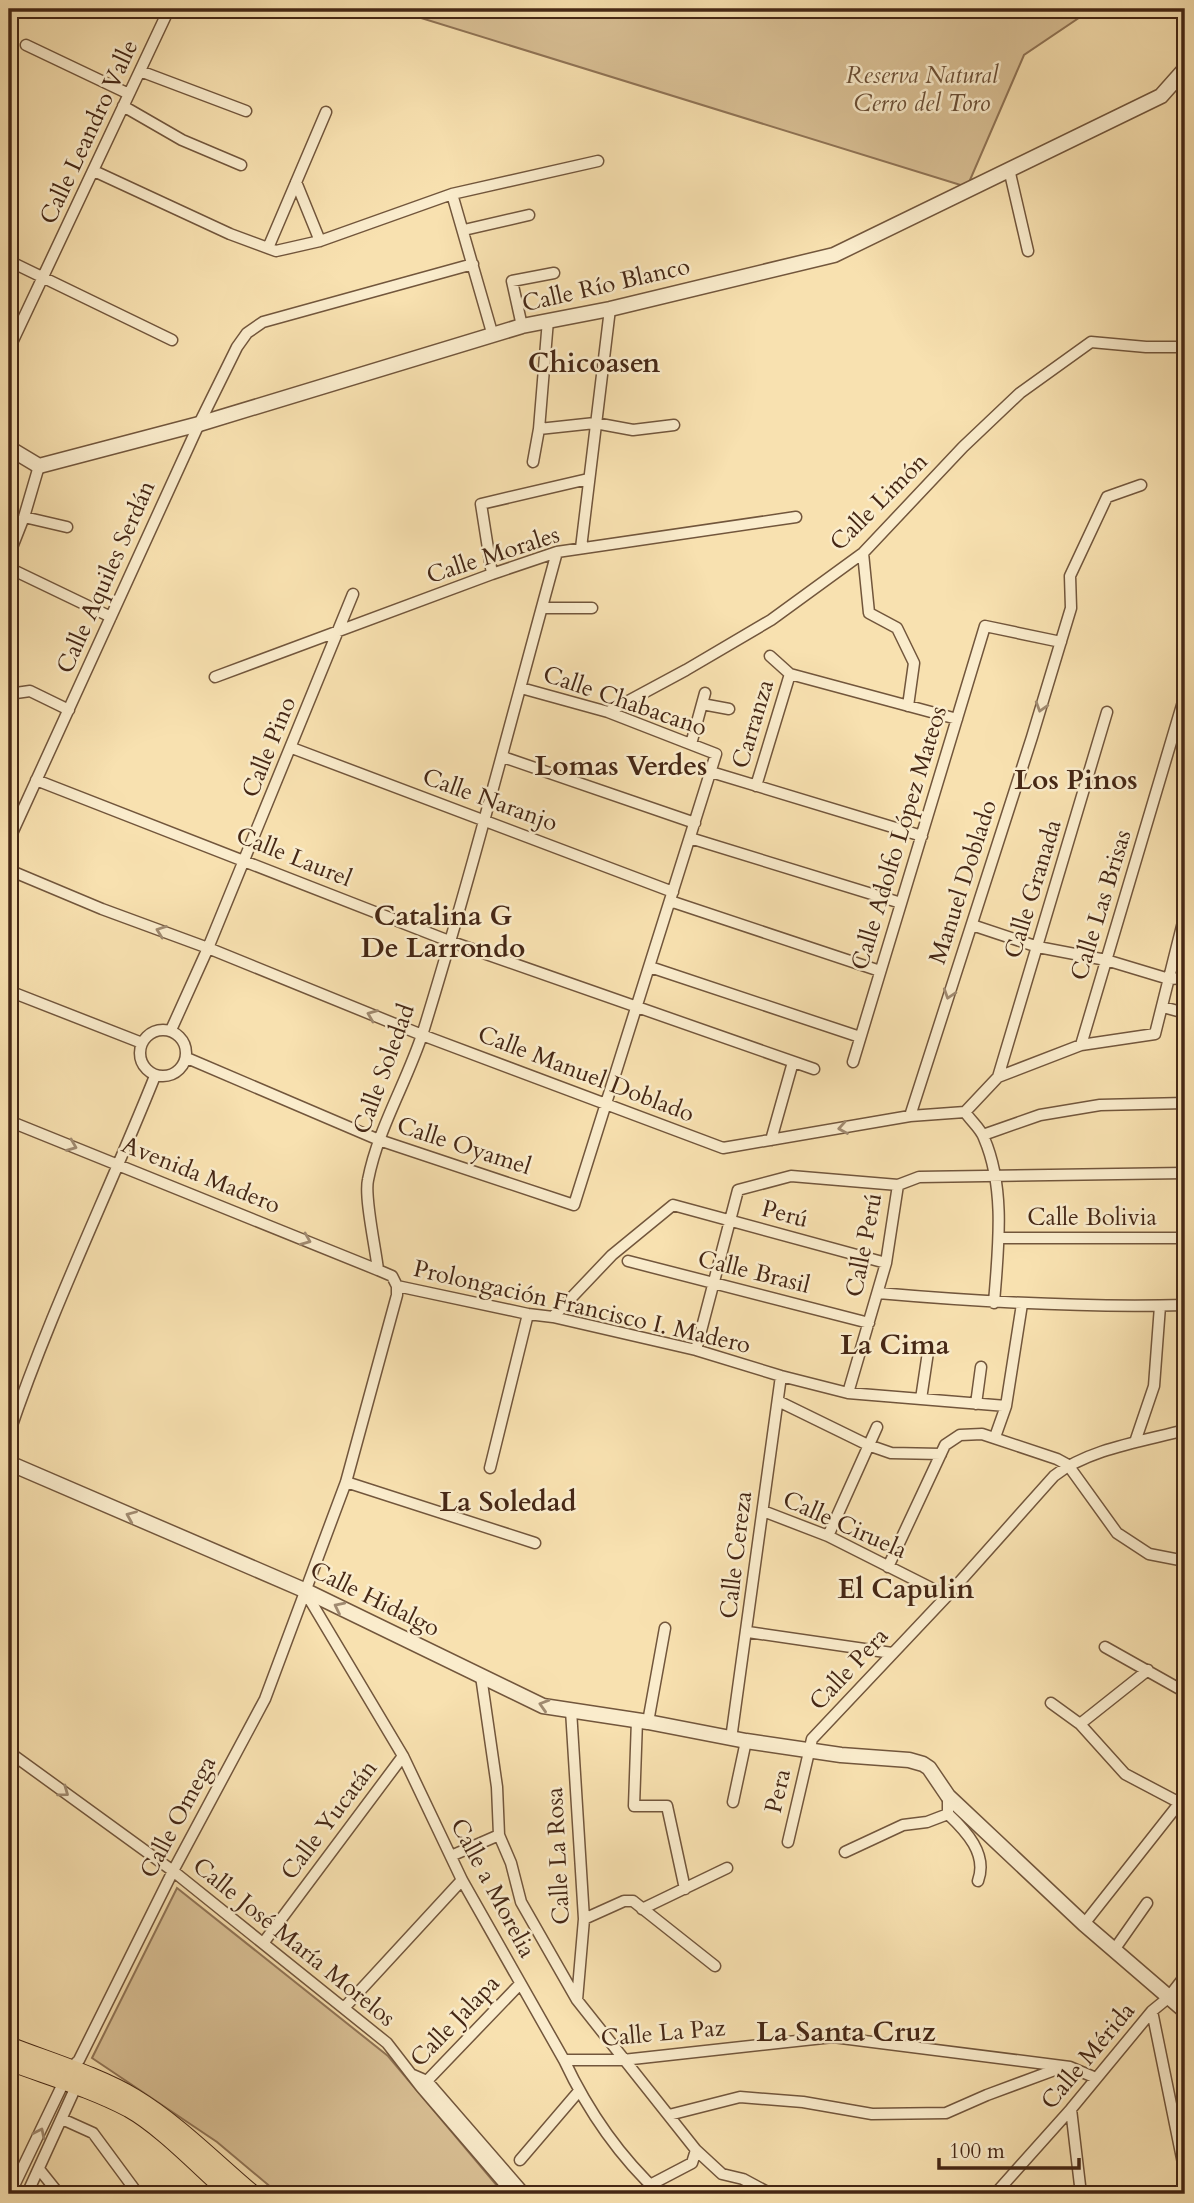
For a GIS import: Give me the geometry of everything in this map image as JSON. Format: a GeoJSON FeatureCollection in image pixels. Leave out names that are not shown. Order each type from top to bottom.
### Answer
{"type":"FeatureCollection","features":[{"type":"Feature","properties":{"kind":"main road"},"geometry":{"type":"LineString","coordinates":[[9,2046],[132,2096],[252,2194]]}},
{"type":"Feature","properties":{"kind":"main road"},"geometry":{"type":"LineString","coordinates":[[9,2062],[74,2074],[156,2128],[231,2194]]}},
{"type":"Feature","properties":{"kind":"street","name":"Calle Leandro Valle"},"geometry":{"type":"LineString","coordinates":[[9,349],[169,9]]}},
{"type":"Feature","properties":{"kind":"street"},"geometry":{"type":"LineString","coordinates":[[26,45],[129,94]]}},
{"type":"Feature","properties":{"kind":"street","name":"Calle Río Blanco"},"geometry":{"type":"LineString","coordinates":[[39,466],[199,424],[522,326],[610,309],[834,255],[1161,96],[1185,69]]}},
{"type":"Feature","properties":{"kind":"street"},"geometry":{"type":"LineString","coordinates":[[140,71],[246,111]]}},
{"type":"Feature","properties":{"kind":"street"},"geometry":{"type":"LineString","coordinates":[[123,106],[183,140],[241,165]]}},
{"type":"Feature","properties":{"kind":"street"},"geometry":{"type":"LineString","coordinates":[[268,248],[326,112]]}},
{"type":"Feature","properties":{"kind":"street"},"geometry":{"type":"LineString","coordinates":[[94,171],[230,234],[276,251],[320,241],[452,194],[598,161]]}},
{"type":"Feature","properties":{"kind":"street"},"geometry":{"type":"LineString","coordinates":[[1009,169],[1028,251]]}},
{"type":"Feature","properties":{"kind":"street"},"geometry":{"type":"LineString","coordinates":[[296,182],[320,241]]}},
{"type":"Feature","properties":{"kind":"street"},"geometry":{"type":"LineString","coordinates":[[452,194],[493,336]]}},
{"type":"Feature","properties":{"kind":"street"},"geometry":{"type":"LineString","coordinates":[[464,230],[529,215]]}},
{"type":"Feature","properties":{"kind":"street"},"geometry":{"type":"LineString","coordinates":[[9,261],[172,340]]}},
{"type":"Feature","properties":{"kind":"street","name":"Calle Aquiles Serdán"},"geometry":{"type":"LineString","coordinates":[[9,840],[199,424],[237,347],[247,333],[263,322],[473,264]]}},
{"type":"Feature","properties":{"kind":"street"},"geometry":{"type":"LineString","coordinates":[[522,326],[512,281],[554,274]]}},
{"type":"Feature","properties":{"kind":"street"},"geometry":{"type":"LineString","coordinates":[[581,548],[610,309]]}},
{"type":"Feature","properties":{"kind":"street"},"geometry":{"type":"LineString","coordinates":[[533,462],[539,429],[548,320]]}},
{"type":"Feature","properties":{"kind":"street","name":"Calle Limón"},"geometry":{"type":"LineString","coordinates":[[608,712],[771,620],[863,553],[963,447],[1020,394],[1091,342],[1185,347]]}},
{"type":"Feature","properties":{"kind":"street"},"geometry":{"type":"LineString","coordinates":[[539,429],[595,423],[633,430],[674,425]]}},
{"type":"Feature","properties":{"kind":"street"},"geometry":{"type":"LineString","coordinates":[[9,448],[39,466],[9,555]]}},
{"type":"Feature","properties":{"kind":"street"},"geometry":{"type":"LineString","coordinates":[[492,574],[481,504],[588,479]]}},
{"type":"Feature","properties":{"kind":"street","name":"Manuel Doblado"},"geometry":{"type":"LineString","coordinates":[[910,1116],[1061,642],[1071,608],[1070,576],[1107,497],[1141,485]]}},
{"type":"Feature","properties":{"kind":"street"},"geometry":{"type":"LineString","coordinates":[[24,517],[66,527]]}},
{"type":"Feature","properties":{"kind":"street","name":"Calle Morales"},"geometry":{"type":"LineString","coordinates":[[215,677],[557,552],[796,517]]}},
{"type":"Feature","properties":{"kind":"street","name":"Calle Soledad"},"geometry":{"type":"LineString","coordinates":[[378,1270],[367,1184],[379,1140],[422,1035],[482,820],[503,757],[557,552]]}},
{"type":"Feature","properties":{"kind":"street"},"geometry":{"type":"LineString","coordinates":[[863,553],[869,613],[897,628],[914,663],[908,706]]}},
{"type":"Feature","properties":{"kind":"street"},"geometry":{"type":"LineString","coordinates":[[9,568],[111,617]]}},
{"type":"Feature","properties":{"kind":"street","name":"Calle Pino"},"geometry":{"type":"LineString","coordinates":[[171,1030],[292,748],[353,594]]}},
{"type":"Feature","properties":{"kind":"street"},"geometry":{"type":"LineString","coordinates":[[542,608],[592,608]]}},
{"type":"Feature","properties":{"kind":"street","name":"Calle Adolfo López Mateos"},"geometry":{"type":"LineString","coordinates":[[853,1062],[985,626],[1061,642]]}},
{"type":"Feature","properties":{"kind":"street"},"geometry":{"type":"LineString","coordinates":[[770,656],[790,674],[957,719]]}},
{"type":"Feature","properties":{"kind":"street","name":"Carranza"},"geometry":{"type":"LineString","coordinates":[[756,786],[790,674]]}},
{"type":"Feature","properties":{"kind":"street","name":"Calle Chabacano"},"geometry":{"type":"LineString","coordinates":[[522,688],[608,712],[716,754],[711,772]]}},
{"type":"Feature","properties":{"kind":"street"},"geometry":{"type":"LineString","coordinates":[[9,694],[30,691],[69,710]]}},
{"type":"Feature","properties":{"kind":"street"},"geometry":{"type":"LineString","coordinates":[[691,744],[703,699],[729,709]]}},
{"type":"Feature","properties":{"kind":"street","name":"Calle Las Brisas"},"geometry":{"type":"LineString","coordinates":[[1081,1045],[1185,700]]}},
{"type":"Feature","properties":{"kind":"street","name":"Calle Granada"},"geometry":{"type":"LineString","coordinates":[[998,1077],[1107,712]]}},
{"type":"Feature","properties":{"kind":"street","name":"Calle Naranjo"},"geometry":{"type":"LineString","coordinates":[[292,748],[482,820],[672,897],[880,971]]}},
{"type":"Feature","properties":{"kind":"street"},"geometry":{"type":"LineString","coordinates":[[503,757],[695,823]]}},
{"type":"Feature","properties":{"kind":"street"},"geometry":{"type":"LineString","coordinates":[[606,1104],[711,772],[922,836]]}},
{"type":"Feature","properties":{"kind":"street","name":"Calle Laurel"},"geometry":{"type":"LineString","coordinates":[[36,780],[449,941],[814,1069]]}},
{"type":"Feature","properties":{"kind":"street"},"geometry":{"type":"LineString","coordinates":[[690,838],[901,903]]}},
{"type":"Feature","properties":{"kind":"street","name":"Calle Manuel Doblado"},"geometry":{"type":"LineString","coordinates":[[9,870],[422,1035],[723,1148],[910,1116],[967,1114]]}},
{"type":"Feature","properties":{"kind":"street"},"geometry":{"type":"LineString","coordinates":[[994,1303],[999,1238],[995,1175],[981,1133],[967,1114],[998,1077],[1081,1045],[1155,1034],[1185,914]]}},
{"type":"Feature","properties":{"kind":"street"},"geometry":{"type":"LineString","coordinates":[[972,925],[1038,947],[1106,960],[1169,979],[1185,978]]}},
{"type":"Feature","properties":{"kind":"street"},"geometry":{"type":"LineString","coordinates":[[650,967],[860,1037]]}},
{"type":"Feature","properties":{"kind":"street"},"geometry":{"type":"LineString","coordinates":[[9,991],[142,1042]]}},
{"type":"Feature","properties":{"kind":"street"},"geometry":{"type":"LineString","coordinates":[[1163,1007],[1185,1013]]}},
{"type":"Feature","properties":{"kind":"street"},"geometry":{"type":"LineString","coordinates":[[171,1030],[184,1041],[187,1058],[175,1074],[155,1076],[141,1062],[142,1042],[154,1031],[171,1030]]}},
{"type":"Feature","properties":{"kind":"street","name":"Calle Oyamel"},"geometry":{"type":"LineString","coordinates":[[187,1058],[379,1140],[574,1205],[606,1104]]}},
{"type":"Feature","properties":{"kind":"street"},"geometry":{"type":"LineString","coordinates":[[771,1140],[793,1062]]}},
{"type":"Feature","properties":{"kind":"street"},"geometry":{"type":"LineString","coordinates":[[9,1434],[32,1364],[120,1165],[155,1076]]}},
{"type":"Feature","properties":{"kind":"street"},"geometry":{"type":"LineString","coordinates":[[981,1133],[1040,1115],[1100,1105],[1185,1103]]}},
{"type":"Feature","properties":{"kind":"street","name":"Avenida Madero"},"geometry":{"type":"LineString","coordinates":[[9,1121],[378,1270]]}},
{"type":"Feature","properties":{"kind":"street"},"geometry":{"type":"LineString","coordinates":[[696,1350],[738,1190],[791,1176],[898,1185],[919,1177],[1185,1173]]}},
{"type":"Feature","properties":{"kind":"street","name":"Calle Perú"},"geometry":{"type":"LineString","coordinates":[[848,1393],[886,1264],[898,1185]]}},
{"type":"Feature","properties":{"kind":"street","name":"Perú"},"geometry":{"type":"LineString","coordinates":[[553,1317],[612,1255],[673,1205],[886,1264]]}},
{"type":"Feature","properties":{"kind":"street","name":"Calle Bolivia"},"geometry":{"type":"LineString","coordinates":[[999,1238],[1185,1238]]}},
{"type":"Feature","properties":{"kind":"street","name":"Calle Brasil"},"geometry":{"type":"LineString","coordinates":[[628,1261],[869,1323]]}},
{"type":"Feature","properties":{"kind":"street"},"geometry":{"type":"LineString","coordinates":[[304,1590],[346,1482],[397,1286],[392,1276],[378,1270]]}},
{"type":"Feature","properties":{"kind":"street","name":"Prolongación Francisco I. Madero"},"geometry":{"type":"LineString","coordinates":[[397,1286],[553,1317],[696,1350],[848,1393],[1006,1406]]}},
{"type":"Feature","properties":{"kind":"street"},"geometry":{"type":"LineString","coordinates":[[878,1293],[994,1303],[1122,1308],[1185,1305]]}},
{"type":"Feature","properties":{"kind":"street"},"geometry":{"type":"LineString","coordinates":[[995,1437],[1006,1406],[1022,1304]]}},
{"type":"Feature","properties":{"kind":"street"},"geometry":{"type":"LineString","coordinates":[[1135,1442],[1154,1386],[1160,1306]]}},
{"type":"Feature","properties":{"kind":"street"},"geometry":{"type":"LineString","coordinates":[[490,1468],[528,1314]]}},
{"type":"Feature","properties":{"kind":"street"},"geometry":{"type":"LineString","coordinates":[[921,1399],[928,1352]]}},
{"type":"Feature","properties":{"kind":"street"},"geometry":{"type":"LineString","coordinates":[[976,1404],[981,1367]]}},
{"type":"Feature","properties":{"kind":"street","name":"Calle Cereza"},"geometry":{"type":"LineString","coordinates":[[733,1802],[748,1632],[781,1376]]}},
{"type":"Feature","properties":{"kind":"street"},"geometry":{"type":"LineString","coordinates":[[778,1401],[868,1445],[891,1453],[941,1454]]}},
{"type":"Feature","properties":{"kind":"street"},"geometry":{"type":"LineString","coordinates":[[828,1536],[877,1427]]}},
{"type":"Feature","properties":{"kind":"street"},"geometry":{"type":"LineString","coordinates":[[1068,1465],[1135,1442],[1185,1430]]}},
{"type":"Feature","properties":{"kind":"street"},"geometry":{"type":"LineString","coordinates":[[888,1567],[945,1445],[960,1435],[982,1434],[1068,1465],[1118,1533],[1149,1554],[1185,1561]]}},
{"type":"Feature","properties":{"kind":"street","name":"Calle Hidalgo"},"geometry":{"type":"LineString","coordinates":[[9,1463],[304,1590],[543,1706],[642,1721],[739,1740],[909,1760],[922,1764],[929,1768],[948,1796],[1084,1924],[1185,2011]]}},
{"type":"Feature","properties":{"kind":"street","name":"Calle Pera"},"geometry":{"type":"LineString","coordinates":[[809,1750],[812,1739],[947,1596],[1054,1476],[1068,1465]]}},
{"type":"Feature","properties":{"kind":"street"},"geometry":{"type":"LineString","coordinates":[[346,1482],[535,1543]]}},
{"type":"Feature","properties":{"kind":"street","name":"Calle Ciruela"},"geometry":{"type":"LineString","coordinates":[[763,1511],[828,1536],[947,1596]]}},
{"type":"Feature","properties":{"kind":"street","name":"Calle a Morelia"},"geometry":{"type":"LineString","coordinates":[[304,1590],[403,1756],[462,1880],[579,2091],[615,2144],[660,2194]]}},
{"type":"Feature","properties":{"kind":"street","name":"Calle Omega"},"geometry":{"type":"LineString","coordinates":[[10,2194],[74,2074],[173,1871],[265,1699],[304,1590]]}},
{"type":"Feature","properties":{"kind":"street"},"geometry":{"type":"LineString","coordinates":[[666,1628],[642,1721],[634,1806],[667,1806],[685,1889]]}},
{"type":"Feature","properties":{"kind":"street"},"geometry":{"type":"LineString","coordinates":[[748,1632],[892,1653]]}},
{"type":"Feature","properties":{"kind":"street"},"geometry":{"type":"LineString","coordinates":[[1105,1647],[1185,1692]]}},
{"type":"Feature","properties":{"kind":"street"},"geometry":{"type":"LineString","coordinates":[[1080,1724],[1148,1671]]}},
{"type":"Feature","properties":{"kind":"street"},"geometry":{"type":"LineString","coordinates":[[481,1676],[497,1787],[499,1835],[511,1863],[521,1902],[577,2000],[696,2150],[722,2174],[743,2179],[771,2194]]}},
{"type":"Feature","properties":{"kind":"street"},"geometry":{"type":"LineString","coordinates":[[1051,1703],[1080,1724],[1125,1774],[1183,1800],[1084,1924]]}},
{"type":"Feature","properties":{"kind":"street","name":"Calle La Rosa"},"geometry":{"type":"LineString","coordinates":[[571,1710],[584,1919],[577,2000]]}},
{"type":"Feature","properties":{"kind":"street","name":"Pera"},"geometry":{"type":"LineString","coordinates":[[788,1842],[809,1750]]}},
{"type":"Feature","properties":{"kind":"street"},"geometry":{"type":"LineString","coordinates":[[9,1767],[12,1754]]}},
{"type":"Feature","properties":{"kind":"street","name":"Calle José María Morelos"},"geometry":{"type":"LineString","coordinates":[[12,1754],[173,1871],[387,2043],[410,2074],[424,2084],[525,2194]]}},
{"type":"Feature","properties":{"kind":"street","name":"Calle Yucatán"},"geometry":{"type":"LineString","coordinates":[[264,1942],[403,1756]]}},
{"type":"Feature","properties":{"kind":"street"},"geometry":{"type":"LineString","coordinates":[[948,1796],[948,1814],[977,1848],[982,1870],[978,1881]]}},
{"type":"Feature","properties":{"kind":"street"},"geometry":{"type":"LineString","coordinates":[[845,1852],[903,1825],[927,1822],[948,1814]]}},
{"type":"Feature","properties":{"kind":"street"},"geometry":{"type":"LineString","coordinates":[[451,1856],[499,1835]]}},
{"type":"Feature","properties":{"kind":"street"},"geometry":{"type":"LineString","coordinates":[[638,1905],[685,1889],[727,1868]]}},
{"type":"Feature","properties":{"kind":"street"},"geometry":{"type":"LineString","coordinates":[[344,2008],[462,1880]]}},
{"type":"Feature","properties":{"kind":"street"},"geometry":{"type":"LineString","coordinates":[[584,1919],[624,1901],[638,1905],[715,1966]]}},
{"type":"Feature","properties":{"kind":"street"},"geometry":{"type":"LineString","coordinates":[[1114,1950],[1147,1903]]}},
{"type":"Feature","properties":{"kind":"street","name":"Calle Mérida"},"geometry":{"type":"LineString","coordinates":[[995,2194],[1185,1976]]}},
{"type":"Feature","properties":{"kind":"street","name":"Calle Jalapa"},"geometry":{"type":"LineString","coordinates":[[424,2084],[520,1984]]}},
{"type":"Feature","properties":{"kind":"street"},"geometry":{"type":"LineString","coordinates":[[1152,2011],[1185,2173]]}},
{"type":"Feature","properties":{"kind":"street","name":"Calle La Paz"},"geometry":{"type":"LineString","coordinates":[[564,2060],[623,2060],[833,2037],[1070,2067],[1096,2078]]}},
{"type":"Feature","properties":{"kind":"street"},"geometry":{"type":"LineString","coordinates":[[669,2115],[740,2097],[803,2102],[872,2114],[946,2113],[1052,2069],[1070,2067]]}},
{"type":"Feature","properties":{"kind":"street","name":"Calle Omega"},"geometry":{"type":"LineString","coordinates":[[27,2194],[62,2119],[74,2074]]}},
{"type":"Feature","properties":{"kind":"street","name":"Calle José María Morelos"},"geometry":{"type":"LineString","coordinates":[[424,2084],[513,2194]]}},
{"type":"Feature","properties":{"kind":"street"},"geometry":{"type":"LineString","coordinates":[[520,2160],[579,2091]]}},
{"type":"Feature","properties":{"kind":"street"},"geometry":{"type":"LineString","coordinates":[[1071,2109],[1081,2194]]}},
{"type":"Feature","properties":{"kind":"street"},"geometry":{"type":"LineString","coordinates":[[62,2119],[93,2133],[138,2194]]}},
{"type":"Feature","properties":{"kind":"street"},"geometry":{"type":"LineString","coordinates":[[641,2194],[650,2185],[692,2163],[696,2150]]}},
{"type":"Feature","properties":{"kind":"street"},"geometry":{"type":"LineString","coordinates":[[39,2169],[60,2194]]}},
{"type":"Feature","properties":{"kind":"green space","name":"Reserva Natural Cerro del Toro"},"geometry":{"type":"Polygon","coordinates":[[[392,9],[1092,9],[1024,55],[967,187],[392,9]]]}},
{"type":"Feature","properties":{"kind":"green space"},"geometry":{"type":"Polygon","coordinates":[[[177,1888],[388,2056],[504,2194],[279,2194],[217,2142],[92,2058],[177,1888]]]}},
{"type":"Feature","properties":{"kind":"district","name":"Chicoasen"},"geometry":{"type":"Point","coordinates":[594,363]}},
{"type":"Feature","properties":{"kind":"district","name":"Lomas Verdes"},"geometry":{"type":"Point","coordinates":[621,766]}},
{"type":"Feature","properties":{"kind":"district","name":"Los Pinos"},"geometry":{"type":"Point","coordinates":[1076,780]}},
{"type":"Feature","properties":{"kind":"district","name":"Catalina G De Larrondo"},"geometry":{"type":"Point","coordinates":[443,932]}},
{"type":"Feature","properties":{"kind":"district","name":"La Cima"},"geometry":{"type":"Point","coordinates":[895,1345]}},
{"type":"Feature","properties":{"kind":"district","name":"La Soledad"},"geometry":{"type":"Point","coordinates":[508,1502]}},
{"type":"Feature","properties":{"kind":"district","name":"El Capulin"},"geometry":{"type":"Point","coordinates":[906,1589]}},
{"type":"Feature","properties":{"kind":"district","name":"La Santa Cruz"},"geometry":{"type":"Point","coordinates":[846,2032]}}]}
